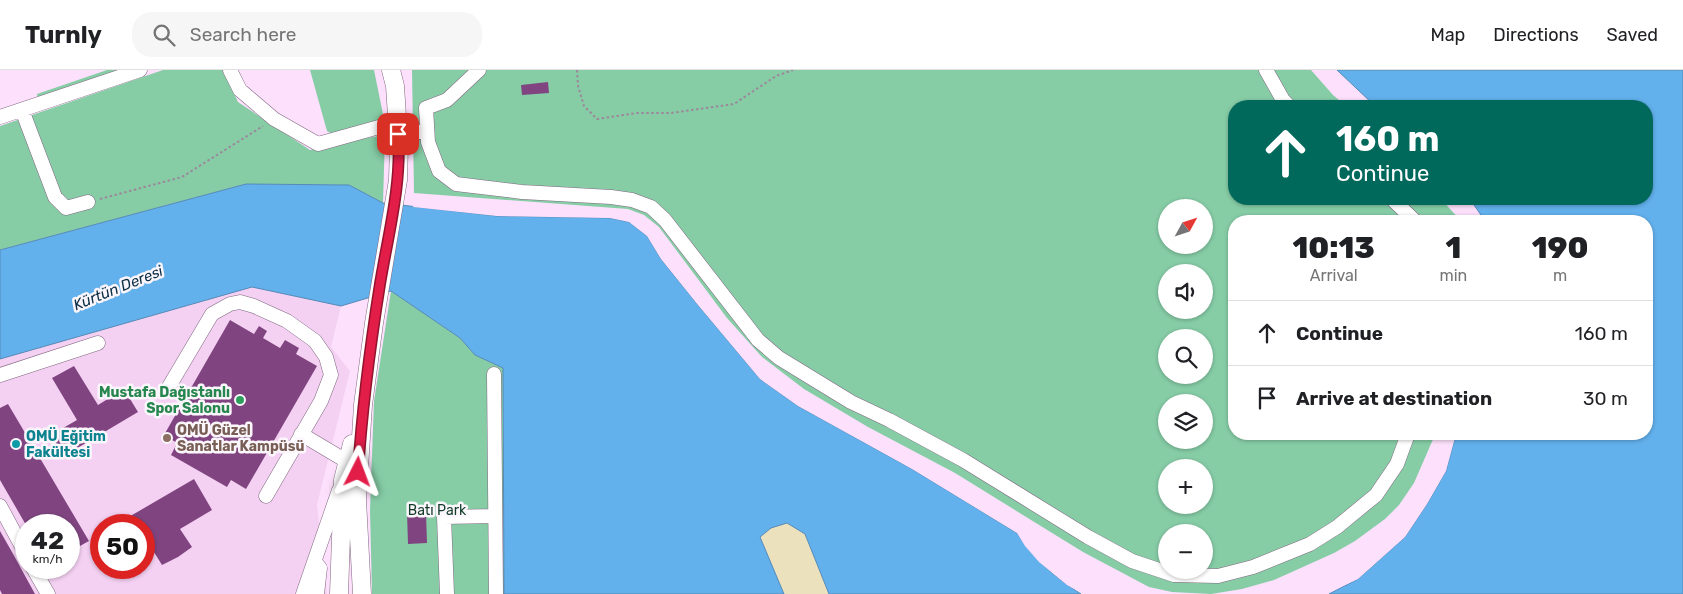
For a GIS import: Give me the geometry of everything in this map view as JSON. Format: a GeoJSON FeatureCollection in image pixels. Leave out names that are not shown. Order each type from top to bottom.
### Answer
{"type":"FeatureCollection","features":[{"type":"Feature","properties":{"kind":"main road"},"geometry":{"type":"LineString","coordinates":[[362,594],[356,500],[363,405],[374,323],[398,180],[399,146],[395,86],[391,70]]}},
{"type":"Feature","properties":{"kind":"main road"},"geometry":{"type":"LineString","coordinates":[[339,594],[343,480],[363,405]]}},
{"type":"Feature","properties":{"kind":"street"},"geometry":{"type":"LineString","coordinates":[[0,117],[140,70]]}},
{"type":"Feature","properties":{"kind":"street"},"geometry":{"type":"LineString","coordinates":[[230,70],[240,90],[274,119],[318,144],[397,122],[412,133],[427,131]]}},
{"type":"Feature","properties":{"kind":"street"},"geometry":{"type":"LineString","coordinates":[[479,70],[447,100],[426,108],[428,142],[439,171],[456,184],[522,192],[611,197],[632,200],[651,207],[666,220],[758,340],[779,358],[850,402],[889,420],[963,460],[1088,537],[1132,561],[1174,575],[1218,576],[1253,567],[1317,540],[1338,527],[1376,495],[1397,464],[1406,440]]}},
{"type":"Feature","properties":{"kind":"street"},"geometry":{"type":"LineString","coordinates":[[1266,70],[1283,100]]}},
{"type":"Feature","properties":{"kind":"street"},"geometry":{"type":"LineString","coordinates":[[22,110],[55,197],[66,208],[88,202]]}},
{"type":"Feature","properties":{"kind":"street"},"geometry":{"type":"LineString","coordinates":[[1400,205],[1410,215]]}},
{"type":"Feature","properties":{"kind":"street"},"geometry":{"type":"LineString","coordinates":[[167,390],[212,314],[230,304],[240,302],[254,306],[287,321],[315,341],[326,357],[331,375],[321,401],[266,496]]}},
{"type":"Feature","properties":{"kind":"street"},"geometry":{"type":"LineString","coordinates":[[0,375],[98,344]]}},
{"type":"Feature","properties":{"kind":"street"},"geometry":{"type":"LineString","coordinates":[[494,374],[496,594]]}},
{"type":"Feature","properties":{"kind":"street"},"geometry":{"type":"LineString","coordinates":[[301,434],[348,462]]}},
{"type":"Feature","properties":{"kind":"street"},"geometry":{"type":"LineString","coordinates":[[303,594],[312,558],[343,480]]}},
{"type":"Feature","properties":{"kind":"street"},"geometry":{"type":"LineString","coordinates":[[0,506],[15,534]]}},
{"type":"Feature","properties":{"kind":"street"},"geometry":{"type":"LineString","coordinates":[[447,594],[444,517],[495,516]]}},
{"type":"Feature","properties":{"kind":"street"},"geometry":{"type":"LineString","coordinates":[[312,558],[320,568],[317,594]]}},
{"type":"Feature","properties":{"kind":"street"},"geometry":{"type":"LineString","coordinates":[[39,579],[48,594]]}},
{"type":"Feature","properties":{"kind":"path"},"geometry":{"type":"LineString","coordinates":[[578,70],[578,86],[584,106],[597,118],[637,113],[671,112],[734,104],[776,76],[793,70]]}},
{"type":"Feature","properties":{"kind":"path"},"geometry":{"type":"LineString","coordinates":[[88,202],[182,178],[274,119]]}},
{"type":"Feature","properties":{"kind":"shaded area","name":"OMÜ Güzel Sanatlar Kampüsü"},"geometry":{"type":"Polygon","coordinates":[[[252,287],[341,306],[331,347],[350,371],[317,505],[327,594],[0,594],[0,359],[252,287]]]}},
{"type":"Feature","properties":{"kind":"green space"},"geometry":{"type":"Polygon","coordinates":[[[107,70],[122,70],[38,101],[37,94],[107,70]]]}},
{"type":"Feature","properties":{"kind":"green space"},"geometry":{"type":"Polygon","coordinates":[[[163,70],[223,70],[238,102],[310,150],[385,135],[383,203],[349,185],[246,184],[0,250],[0,126],[163,70]]]}},
{"type":"Feature","properties":{"kind":"green space"},"geometry":{"type":"Polygon","coordinates":[[[310,70],[374,70],[384,119],[335,136],[327,131],[310,70]]]}},
{"type":"Feature","properties":{"kind":"green space"},"geometry":{"type":"Polygon","coordinates":[[[412,70],[1311,70],[1339,100],[1228,100],[1228,205],[1446,205],[1456,215],[1228,215],[1228,440],[1432,440],[1414,483],[1399,505],[1385,519],[1355,541],[1334,553],[1274,580],[1242,589],[1211,594],[1172,592],[1149,587],[1083,552],[955,473],[868,427],[804,389],[762,357],[727,318],[659,227],[644,215],[628,209],[414,193],[412,70]]]}},
{"type":"Feature","properties":{"kind":"green space","name":"Batı Park"},"geometry":{"type":"Polygon","coordinates":[[[391,291],[460,338],[475,355],[503,368],[504,594],[372,594],[370,510],[374,401],[391,291]]]}},
{"type":"Feature","properties":{"kind":"sand"},"geometry":{"type":"Polygon","coordinates":[[[787,523],[805,534],[829,594],[784,594],[760,536],[771,527],[787,523]]]}},
{"type":"Feature","properties":{"kind":"water"},"geometry":{"type":"Polygon","coordinates":[[[1337,70],[1683,70],[1683,594],[1329,594],[1358,579],[1405,537],[1446,471],[1454,440],[1653,440],[1653,215],[1481,215],[1474,205],[1653,205],[1653,100],[1369,100],[1337,70]]]}},
{"type":"Feature","properties":{"kind":"water","name":"Kürtün Deresi"},"geometry":{"type":"Polygon","coordinates":[[[246,184],[349,185],[383,203],[497,216],[610,218],[629,222],[647,236],[661,259],[760,379],[798,406],[912,469],[1017,533],[1030,551],[1046,567],[1081,594],[829,594],[805,534],[787,523],[771,528],[760,537],[784,594],[504,594],[503,368],[475,355],[460,338],[391,291],[341,306],[252,287],[0,359],[0,250],[246,184]]]}},
{"type":"Feature","properties":{"kind":"pier"},"geometry":{"type":"Polygon","coordinates":[[[414,204],[497,214],[610,216],[630,220],[649,235],[663,257],[762,378],[799,404],[913,467],[1019,531],[1041,560],[1083,594],[1067,585],[1039,562],[1017,533],[912,469],[798,406],[760,379],[661,259],[647,236],[629,222],[610,218],[497,216],[413,207],[414,204]]]}},
{"type":"Feature","properties":{"kind":"pier"},"geometry":{"type":"Polygon","coordinates":[[[1451,440],[1454,440],[1446,471],[1405,537],[1358,579],[1326,594],[1357,577],[1403,536],[1425,503],[1443,470],[1451,440]]]}},
{"type":"Feature","properties":{"kind":"building"},"geometry":{"type":"Polygon","coordinates":[[[548,82],[549,93],[522,95],[521,85],[548,82]]]}},
{"type":"Feature","properties":{"kind":"building","name":"Mustafa Dağıstanlı Spor Salonu"},"geometry":{"type":"Polygon","coordinates":[[[230,320],[254,334],[259,326],[267,331],[263,338],[280,348],[285,340],[299,348],[296,354],[317,366],[246,489],[231,480],[227,487],[171,455],[177,443],[164,435],[230,320]]]}},
{"type":"Feature","properties":{"kind":"building"},"geometry":{"type":"Polygon","coordinates":[[[74,366],[98,405],[124,389],[138,412],[64,456],[51,435],[77,420],[52,378],[74,366]]]}},
{"type":"Feature","properties":{"kind":"building","name":"OMÜ Eğitim Fakültesi"},"geometry":{"type":"Polygon","coordinates":[[[8,404],[73,514],[20,514],[0,480],[0,408],[8,404]]]}},
{"type":"Feature","properties":{"kind":"building"},"geometry":{"type":"Polygon","coordinates":[[[194,479],[212,510],[180,529],[192,547],[162,565],[155,554],[155,514],[134,514],[194,479]]]}},
{"type":"Feature","properties":{"kind":"building"},"geometry":{"type":"Polygon","coordinates":[[[407,513],[426,513],[427,543],[408,544],[407,513]]]}},
{"type":"Feature","properties":{"kind":"building","name":"OMÜ Eğitim Fakültesi"},"geometry":{"type":"Polygon","coordinates":[[[80,526],[89,541],[80,546],[80,526]]]}},
{"type":"Feature","properties":{"kind":"building"},"geometry":{"type":"Polygon","coordinates":[[[0,531],[15,558],[15,579],[27,579],[35,594],[2,594],[0,590],[0,531]]]}},
{"type":"Feature","properties":{"kind":"place","name":"Mustafa Dağıstanlı Spor Salonu"},"geometry":{"type":"Point","coordinates":[240,400]}},
{"type":"Feature","properties":{"kind":"place","name":"OMÜ Güzel Sanatlar Kampüsü"},"geometry":{"type":"Point","coordinates":[167,438]}},
{"type":"Feature","properties":{"kind":"place","name":"OMÜ Eğitim Fakültesi"},"geometry":{"type":"Point","coordinates":[16,444]}},
{"type":"Feature","properties":{"kind":"route"},"geometry":{"type":"LineString","coordinates":[[358,472],[363,405],[374,323],[398,180],[398,134]]}}]}
